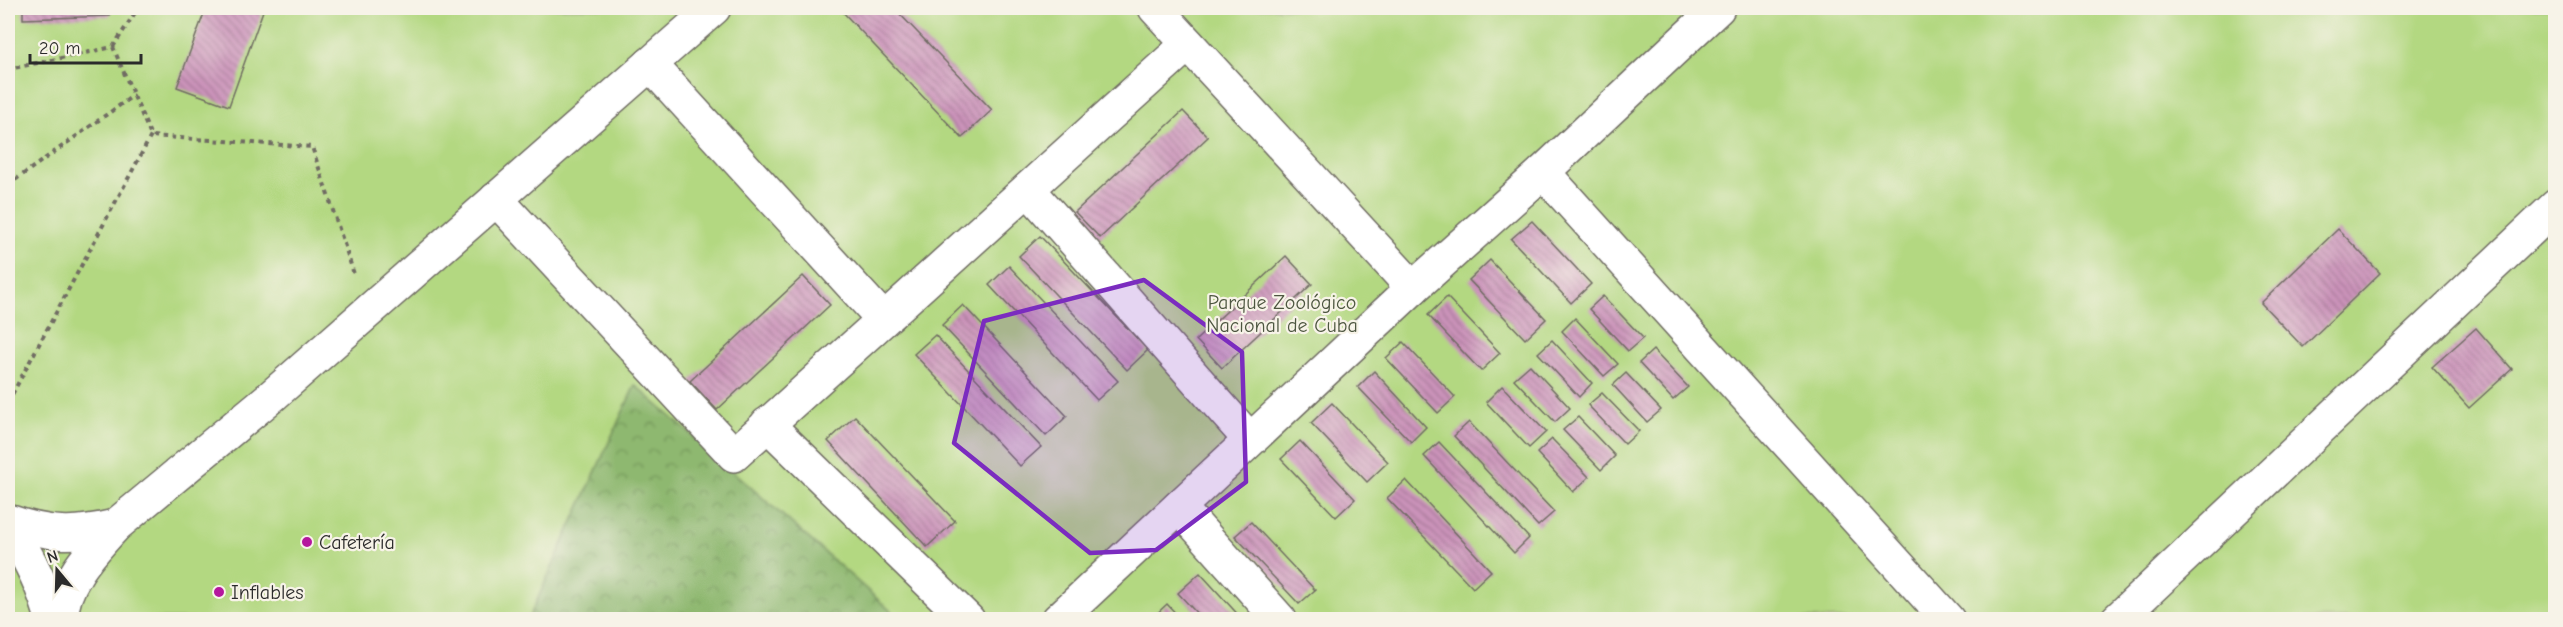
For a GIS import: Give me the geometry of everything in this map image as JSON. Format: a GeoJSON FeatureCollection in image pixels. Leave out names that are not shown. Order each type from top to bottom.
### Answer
{"type":"FeatureCollection","features":[{"type":"Feature","properties":{"kind":"street"},"geometry":{"type":"LineString","coordinates":[[61,620],[68,589],[81,567],[116,526],[272,396],[714,8]]}},
{"type":"Feature","properties":{"kind":"street"},"geometry":{"type":"LineString","coordinates":[[1155,8],[1413,288]]}},
{"type":"Feature","properties":{"kind":"street"},"geometry":{"type":"LineString","coordinates":[[1058,620],[1413,288],[1543,172],[1718,8]]}},
{"type":"Feature","properties":{"kind":"street"},"geometry":{"type":"LineString","coordinates":[[496,199],[734,456],[1188,44]]}},
{"type":"Feature","properties":{"kind":"street"},"geometry":{"type":"LineString","coordinates":[[650,64],[883,319]]}},
{"type":"Feature","properties":{"kind":"street"},"geometry":{"type":"LineString","coordinates":[[1543,172],[1948,620]]}},
{"type":"Feature","properties":{"kind":"street"},"geometry":{"type":"LineString","coordinates":[[1028,189],[1250,440]]}},
{"type":"Feature","properties":{"kind":"street"},"geometry":{"type":"LineString","coordinates":[[2117,620],[2556,206]]}},
{"type":"Feature","properties":{"kind":"street"},"geometry":{"type":"LineString","coordinates":[[767,424],[968,620]]}},
{"type":"Feature","properties":{"kind":"street"},"geometry":{"type":"LineString","coordinates":[[1179,507],[1280,620]]}},
{"type":"Feature","properties":{"kind":"street"},"geometry":{"type":"LineString","coordinates":[[8,523],[34,531],[57,534],[86,533],[116,526]]}},
{"type":"Feature","properties":{"kind":"street"},"geometry":{"type":"LineString","coordinates":[[8,523],[38,578],[52,620]]}},
{"type":"Feature","properties":{"kind":"path"},"geometry":{"type":"LineString","coordinates":[[8,67],[9,69],[113,47],[138,8]]}},
{"type":"Feature","properties":{"kind":"path"},"geometry":{"type":"LineString","coordinates":[[113,47],[151,136]]}},
{"type":"Feature","properties":{"kind":"path"},"geometry":{"type":"LineString","coordinates":[[8,185],[134,95]]}},
{"type":"Feature","properties":{"kind":"path"},"geometry":{"type":"LineString","coordinates":[[151,136],[312,147],[367,313]]}},
{"type":"Feature","properties":{"kind":"path"},"geometry":{"type":"LineString","coordinates":[[8,402],[151,136]]}},
{"type":"Feature","properties":{"kind":"highlighted area"},"geometry":{"type":"Polygon","coordinates":[[[1144,280],[1242,352],[1246,482],[1156,550],[1090,553],[954,443],[984,321],[1144,280]]]}},
{"type":"Feature","properties":{"kind":"green space","name":"Parque Zoológico Nacional de Cuba"},"geometry":{"type":"Polygon","coordinates":[[[8,8],[2555,8],[2555,619],[8,619],[8,8]]]}},
{"type":"Feature","properties":{"kind":"green space"},"geometry":{"type":"Polygon","coordinates":[[[635,385],[900,619],[528,620],[635,385]]]}},
{"type":"Feature","properties":{"kind":"building"},"geometry":{"type":"Polygon","coordinates":[[[23,8],[110,8],[110,16],[23,19],[23,8]]]}},
{"type":"Feature","properties":{"kind":"building"},"geometry":{"type":"Polygon","coordinates":[[[206,8],[264,8],[229,106],[177,87],[206,8]]]}},
{"type":"Feature","properties":{"kind":"building"},"geometry":{"type":"Polygon","coordinates":[[[839,8],[894,8],[992,110],[962,138],[839,8]]]}},
{"type":"Feature","properties":{"kind":"building"},"geometry":{"type":"Polygon","coordinates":[[[1183,111],[1208,137],[1100,238],[1075,212],[1183,111]]]}},
{"type":"Feature","properties":{"kind":"building"},"geometry":{"type":"Polygon","coordinates":[[[1532,221],[1591,284],[1571,303],[1511,239],[1532,221]]]}},
{"type":"Feature","properties":{"kind":"building"},"geometry":{"type":"Polygon","coordinates":[[[2338,229],[2380,273],[2303,347],[2261,303],[2338,229]]]}},
{"type":"Feature","properties":{"kind":"building"},"geometry":{"type":"Polygon","coordinates":[[[1040,236],[1148,350],[1127,370],[1019,256],[1040,236]]]}},
{"type":"Feature","properties":{"kind":"building"},"geometry":{"type":"Polygon","coordinates":[[[1286,256],[1312,284],[1222,368],[1196,340],[1286,256]]]}},
{"type":"Feature","properties":{"kind":"building"},"geometry":{"type":"Polygon","coordinates":[[[1490,260],[1546,319],[1525,339],[1469,280],[1490,260]]]}},
{"type":"Feature","properties":{"kind":"building"},"geometry":{"type":"Polygon","coordinates":[[[1009,266],[1118,381],[1097,400],[989,285],[1009,266]]]}},
{"type":"Feature","properties":{"kind":"building"},"geometry":{"type":"Polygon","coordinates":[[[803,276],[830,305],[717,410],[690,381],[803,276]]]}},
{"type":"Feature","properties":{"kind":"building"},"geometry":{"type":"Polygon","coordinates":[[[1603,296],[1643,338],[1628,351],[1589,309],[1603,296]]]}},
{"type":"Feature","properties":{"kind":"building"},"geometry":{"type":"Polygon","coordinates":[[[1447,297],[1500,353],[1481,371],[1428,315],[1447,297]]]}},
{"type":"Feature","properties":{"kind":"building"},"geometry":{"type":"Polygon","coordinates":[[[963,305],[1067,416],[1046,436],[942,325],[963,305]]]}},
{"type":"Feature","properties":{"kind":"building"},"geometry":{"type":"Polygon","coordinates":[[[1575,318],[1618,364],[1604,376],[1562,331],[1575,318]]]}},
{"type":"Feature","properties":{"kind":"building"},"geometry":{"type":"Polygon","coordinates":[[[2476,328],[2512,369],[2469,408],[2432,367],[2476,328]]]}},
{"type":"Feature","properties":{"kind":"building"},"geometry":{"type":"Polygon","coordinates":[[[935,335],[1041,447],[1020,466],[914,354],[935,335]]]}},
{"type":"Feature","properties":{"kind":"building"},"geometry":{"type":"Polygon","coordinates":[[[1552,340],[1592,383],[1579,397],[1538,353],[1552,340]]]}},
{"type":"Feature","properties":{"kind":"building"},"geometry":{"type":"Polygon","coordinates":[[[1403,342],[1455,397],[1438,413],[1386,358],[1403,342]]]}},
{"type":"Feature","properties":{"kind":"building"},"geometry":{"type":"Polygon","coordinates":[[[1653,350],[1688,387],[1673,400],[1639,363],[1653,350]]]}},
{"type":"Feature","properties":{"kind":"building"},"geometry":{"type":"Polygon","coordinates":[[[1530,365],[1570,408],[1555,422],[1514,379],[1530,365]]]}},
{"type":"Feature","properties":{"kind":"building"},"geometry":{"type":"Polygon","coordinates":[[[1374,371],[1426,427],[1411,442],[1358,387],[1374,371]]]}},
{"type":"Feature","properties":{"kind":"building"},"geometry":{"type":"Polygon","coordinates":[[[1626,373],[1661,410],[1647,422],[1613,385],[1626,373]]]}},
{"type":"Feature","properties":{"kind":"building"},"geometry":{"type":"Polygon","coordinates":[[[1502,386],[1546,432],[1529,448],[1486,402],[1502,386]]]}},
{"type":"Feature","properties":{"kind":"building"},"geometry":{"type":"Polygon","coordinates":[[[1602,393],[1639,431],[1625,444],[1588,405],[1602,393]]]}},
{"type":"Feature","properties":{"kind":"building"},"geometry":{"type":"Polygon","coordinates":[[[1332,403],[1388,462],[1367,482],[1311,423],[1332,403]]]}},
{"type":"Feature","properties":{"kind":"building"},"geometry":{"type":"Polygon","coordinates":[[[855,416],[955,521],[927,547],[828,441],[855,416]]]}},
{"type":"Feature","properties":{"kind":"building"},"geometry":{"type":"Polygon","coordinates":[[[1578,417],[1615,456],[1601,470],[1563,430],[1578,417]]]}},
{"type":"Feature","properties":{"kind":"building"},"geometry":{"type":"Polygon","coordinates":[[[1469,422],[1554,512],[1538,526],[1454,436],[1469,422]]]}},
{"type":"Feature","properties":{"kind":"building"},"geometry":{"type":"Polygon","coordinates":[[[1552,439],[1589,477],[1573,492],[1537,453],[1552,439]]]}},
{"type":"Feature","properties":{"kind":"building"},"geometry":{"type":"Polygon","coordinates":[[[1300,441],[1355,499],[1336,517],[1281,459],[1300,441]]]}},
{"type":"Feature","properties":{"kind":"building"},"geometry":{"type":"Polygon","coordinates":[[[1439,442],[1529,538],[1514,553],[1424,456],[1439,442]]]}},
{"type":"Feature","properties":{"kind":"building"},"geometry":{"type":"Polygon","coordinates":[[[1406,480],[1491,571],[1473,588],[1387,498],[1406,480]]]}},
{"type":"Feature","properties":{"kind":"building"},"geometry":{"type":"Polygon","coordinates":[[[1251,522],[1315,590],[1299,604],[1235,536],[1251,522]]]}},
{"type":"Feature","properties":{"kind":"building"},"geometry":{"type":"Polygon","coordinates":[[[1200,573],[1243,620],[1203,620],[1178,593],[1200,573]]]}},
{"type":"Feature","properties":{"kind":"building"},"geometry":{"type":"Polygon","coordinates":[[[1167,604],[1182,620],[1150,620],[1167,604]]]}},
{"type":"Feature","properties":{"kind":"place","name":"Cafetería"},"geometry":{"type":"Point","coordinates":[307,542]}},
{"type":"Feature","properties":{"kind":"place","name":"Inflables"},"geometry":{"type":"Point","coordinates":[219,592]}}]}
